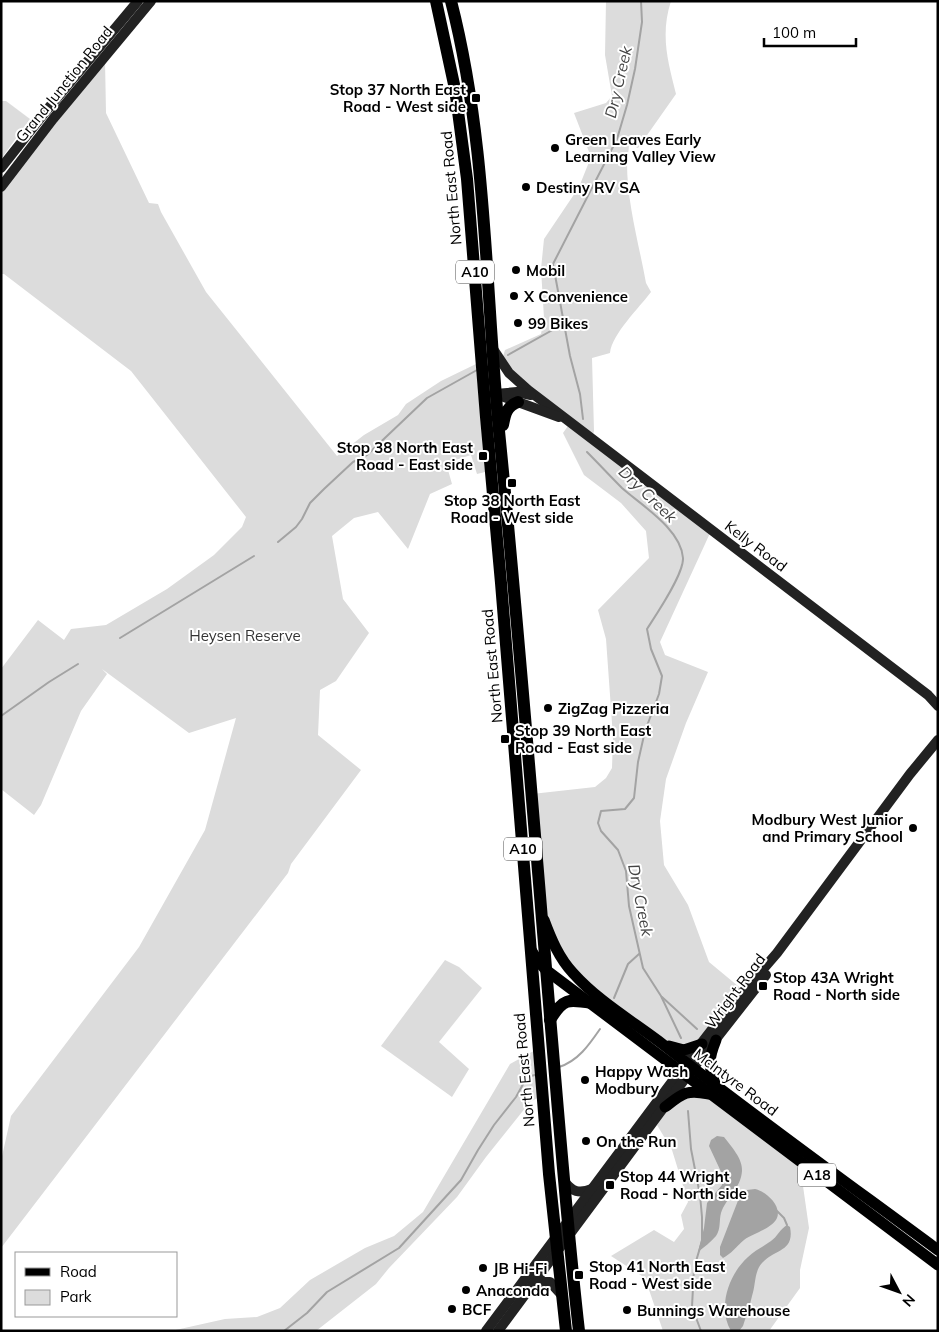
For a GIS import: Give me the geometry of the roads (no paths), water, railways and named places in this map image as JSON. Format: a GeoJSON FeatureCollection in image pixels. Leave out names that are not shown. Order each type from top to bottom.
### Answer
{"type":"FeatureCollection","features":[{"type":"Feature","properties":{"kind":"highway","name":"North East Road"},"geometry":{"type":"LineString","coordinates":[[436,1],[455,89],[466,168],[555,1239],[566,1331]]}},
{"type":"Feature","properties":{"kind":"highway","name":"North East Road"},"geometry":{"type":"LineString","coordinates":[[451,1],[468,78],[478,152],[499,437],[526,713],[567,1223],[579,1331]]}},
{"type":"Feature","properties":{"kind":"highway"},"geometry":{"type":"LineString","coordinates":[[463,140],[470,148],[478,152],[471,158],[466,168]]}},
{"type":"Feature","properties":{"kind":"highway"},"geometry":{"type":"LineString","coordinates":[[483,377],[496,394],[491,401],[486,417]]}},
{"type":"Feature","properties":{"kind":"highway"},"geometry":{"type":"LineString","coordinates":[[499,437],[503,429],[506,411],[518,402]]}},
{"type":"Feature","properties":{"kind":"highway"},"geometry":{"type":"LineString","coordinates":[[499,558],[513,570],[505,576],[501,583]]}},
{"type":"Feature","properties":{"kind":"highway"},"geometry":{"type":"LineString","coordinates":[[523,683],[518,694],[511,702],[526,713]]}},
{"type":"Feature","properties":{"kind":"highway"},"geometry":{"type":"LineString","coordinates":[[550,1020],[564,1002],[575,1000],[592,1003]]}},
{"type":"Feature","properties":{"kind":"main road","name":"Grand Junction Road"},"geometry":{"type":"LineString","coordinates":[[1,188],[121,29],[138,1]]}},
{"type":"Feature","properties":{"kind":"main road","name":"Grand Junction Road"},"geometry":{"type":"LineString","coordinates":[[1,168],[46,111],[121,29],[151,1]]}},
{"type":"Feature","properties":{"kind":"main road"},"geometry":{"type":"LineString","coordinates":[[46,111],[66,103]]}},
{"type":"Feature","properties":{"kind":"main road","name":"Kelly Road"},"geometry":{"type":"LineString","coordinates":[[492,348],[509,373],[566,420],[928,695],[938,706]]}},
{"type":"Feature","properties":{"kind":"main road","name":"Kelly Road"},"geometry":{"type":"LineString","coordinates":[[496,394],[517,392],[539,398]]}},
{"type":"Feature","properties":{"kind":"main road","name":"Kelly Road"},"geometry":{"type":"LineString","coordinates":[[496,394],[566,420]]}},
{"type":"Feature","properties":{"kind":"main road","name":"Kelly Road"},"geometry":{"type":"LineString","coordinates":[[928,695],[938,699]]}},
{"type":"Feature","properties":{"kind":"main road","name":"Wright Road"},"geometry":{"type":"LineString","coordinates":[[498,1331],[665,1107],[702,1044],[777,952],[910,774],[938,740]]}},
{"type":"Feature","properties":{"kind":"main road","name":"Wright Road"},"geometry":{"type":"LineString","coordinates":[[486,1331],[592,1189],[687,1070],[716,1040],[938,749]]}},
{"type":"Feature","properties":{"kind":"main road","name":"McIntyre Road"},"geometry":{"type":"LineString","coordinates":[[541,914],[557,950],[571,971],[588,988],[662,1044],[687,1070]]}},
{"type":"Feature","properties":{"kind":"main road","name":"McIntyre Road"},"geometry":{"type":"LineString","coordinates":[[531,950],[546,970],[938,1250]]}},
{"type":"Feature","properties":{"kind":"main road"},"geometry":{"type":"LineString","coordinates":[[665,1107],[684,1092],[714,1090],[709,1066],[710,1055],[716,1040]]}},
{"type":"Feature","properties":{"kind":"main road"},"geometry":{"type":"LineString","coordinates":[[662,1044],[684,1050],[702,1044]]}},
{"type":"Feature","properties":{"kind":"main road","name":"McIntyre Road"},"geometry":{"type":"LineString","coordinates":[[714,1090],[938,1265]]}},
{"type":"Feature","properties":{"kind":"main road"},"geometry":{"type":"LineString","coordinates":[[564,1180],[571,1189],[576,1191],[583,1192],[592,1189]]}},
{"type":"Feature","properties":{"kind":"main road"},"geometry":{"type":"LineString","coordinates":[[533,1286],[542,1282],[550,1282],[561,1294]]}},
{"type":"Feature","properties":{"kind":"waterway","name":"Dry Creek"},"geometry":{"type":"LineString","coordinates":[[583,419],[580,394],[570,356],[553,264],[617,139],[635,69],[642,22],[641,1]]}},
{"type":"Feature","properties":{"kind":"waterway"},"geometry":{"type":"LineString","coordinates":[[508,355],[565,323]]}},
{"type":"Feature","properties":{"kind":"waterway"},"geometry":{"type":"LineString","coordinates":[[278,542],[296,527],[310,503],[324,489],[353,462],[367,455],[427,398],[477,370]]}},
{"type":"Feature","properties":{"kind":"waterway","name":"Dry Creek"},"geometry":{"type":"LineString","coordinates":[[587,452],[622,488],[659,518],[675,537],[681,547],[683,558],[674,584],[647,629],[651,649],[662,676],[659,694],[645,731],[638,762],[634,798],[625,809],[601,811],[598,823],[601,831],[618,850],[626,871],[629,906],[643,968],[661,996],[681,1038]]}},
{"type":"Feature","properties":{"kind":"waterway"},"geometry":{"type":"LineString","coordinates":[[120,638],[254,556]]}},
{"type":"Feature","properties":{"kind":"waterway"},"geometry":{"type":"LineString","coordinates":[[1,716],[78,664]]}},
{"type":"Feature","properties":{"kind":"waterway"},"geometry":{"type":"LineString","coordinates":[[614,998],[628,964],[639,954]]}},
{"type":"Feature","properties":{"kind":"waterway"},"geometry":{"type":"LineString","coordinates":[[662,997],[697,1029]]}},
{"type":"Feature","properties":{"kind":"waterway"},"geometry":{"type":"LineString","coordinates":[[559,1067],[577,1057],[600,1029]]}},
{"type":"Feature","properties":{"kind":"waterway"},"geometry":{"type":"LineString","coordinates":[[284,1331],[307,1313],[327,1292],[399,1248],[461,1180],[494,1125],[516,1097],[527,1077],[535,1075]]}},
{"type":"Feature","properties":{"kind":"waterway","name":"Dry Creek"},"geometry":{"type":"LineString","coordinates":[[688,1111],[691,1149],[700,1195],[702,1217],[702,1241],[694,1268],[692,1307],[701,1331]]}},
{"type":"Feature","properties":{"kind":"waterway"},"geometry":{"type":"LineString","coordinates":[[777,1211],[784,1218],[787,1225]]}},
{"type":"Feature","properties":{"kind":"place","name":"Stop 37 North East Road - West side"},"geometry":{"type":"Point","coordinates":[476,98]}},
{"type":"Feature","properties":{"kind":"place","name":"Green Leaves Early Learning Valley View"},"geometry":{"type":"Point","coordinates":[555,148]}},
{"type":"Feature","properties":{"kind":"place","name":"Destiny RV SA"},"geometry":{"type":"Point","coordinates":[526,187]}},
{"type":"Feature","properties":{"kind":"place","name":"Mobil"},"geometry":{"type":"Point","coordinates":[516,270]}},
{"type":"Feature","properties":{"kind":"place","name":"X Convenience"},"geometry":{"type":"Point","coordinates":[514,296]}},
{"type":"Feature","properties":{"kind":"place","name":"99 Bikes"},"geometry":{"type":"Point","coordinates":[518,323]}},
{"type":"Feature","properties":{"kind":"place","name":"Stop 38 North East Road - East side"},"geometry":{"type":"Point","coordinates":[483,456]}},
{"type":"Feature","properties":{"kind":"place","name":"Stop 38 North East Road - West side"},"geometry":{"type":"Point","coordinates":[512,483]}},
{"type":"Feature","properties":{"kind":"place","name":"ZigZag Pizzeria"},"geometry":{"type":"Point","coordinates":[548,708]}},
{"type":"Feature","properties":{"kind":"place","name":"Stop 39 North East Road - East side"},"geometry":{"type":"Point","coordinates":[505,739]}},
{"type":"Feature","properties":{"kind":"place","name":"Modbury West Junior and Primary School"},"geometry":{"type":"Point","coordinates":[913,828]}},
{"type":"Feature","properties":{"kind":"place","name":"Stop 43A Wright Road - North side"},"geometry":{"type":"Point","coordinates":[763,986]}},
{"type":"Feature","properties":{"kind":"place","name":"Happy Wash Modbury"},"geometry":{"type":"Point","coordinates":[585,1080]}},
{"type":"Feature","properties":{"kind":"place","name":"On the Run"},"geometry":{"type":"Point","coordinates":[586,1141]}},
{"type":"Feature","properties":{"kind":"place","name":"Stop 44 Wright Road - North side"},"geometry":{"type":"Point","coordinates":[610,1185]}},
{"type":"Feature","properties":{"kind":"place","name":"JB Hi-Fi"},"geometry":{"type":"Point","coordinates":[483,1268]}},
{"type":"Feature","properties":{"kind":"place","name":"Stop 41 North East Road - West side"},"geometry":{"type":"Point","coordinates":[579,1275]}},
{"type":"Feature","properties":{"kind":"place","name":"Anaconda"},"geometry":{"type":"Point","coordinates":[466,1290]}},
{"type":"Feature","properties":{"kind":"place","name":"BCF"},"geometry":{"type":"Point","coordinates":[452,1309]}},
{"type":"Feature","properties":{"kind":"place","name":"Bunnings Warehouse"},"geometry":{"type":"Point","coordinates":[627,1310]}},
{"type":"Feature","properties":{"kind":"park label","name":"Heysen Reserve"},"geometry":{"type":"Point","coordinates":[245,635]}}]}
